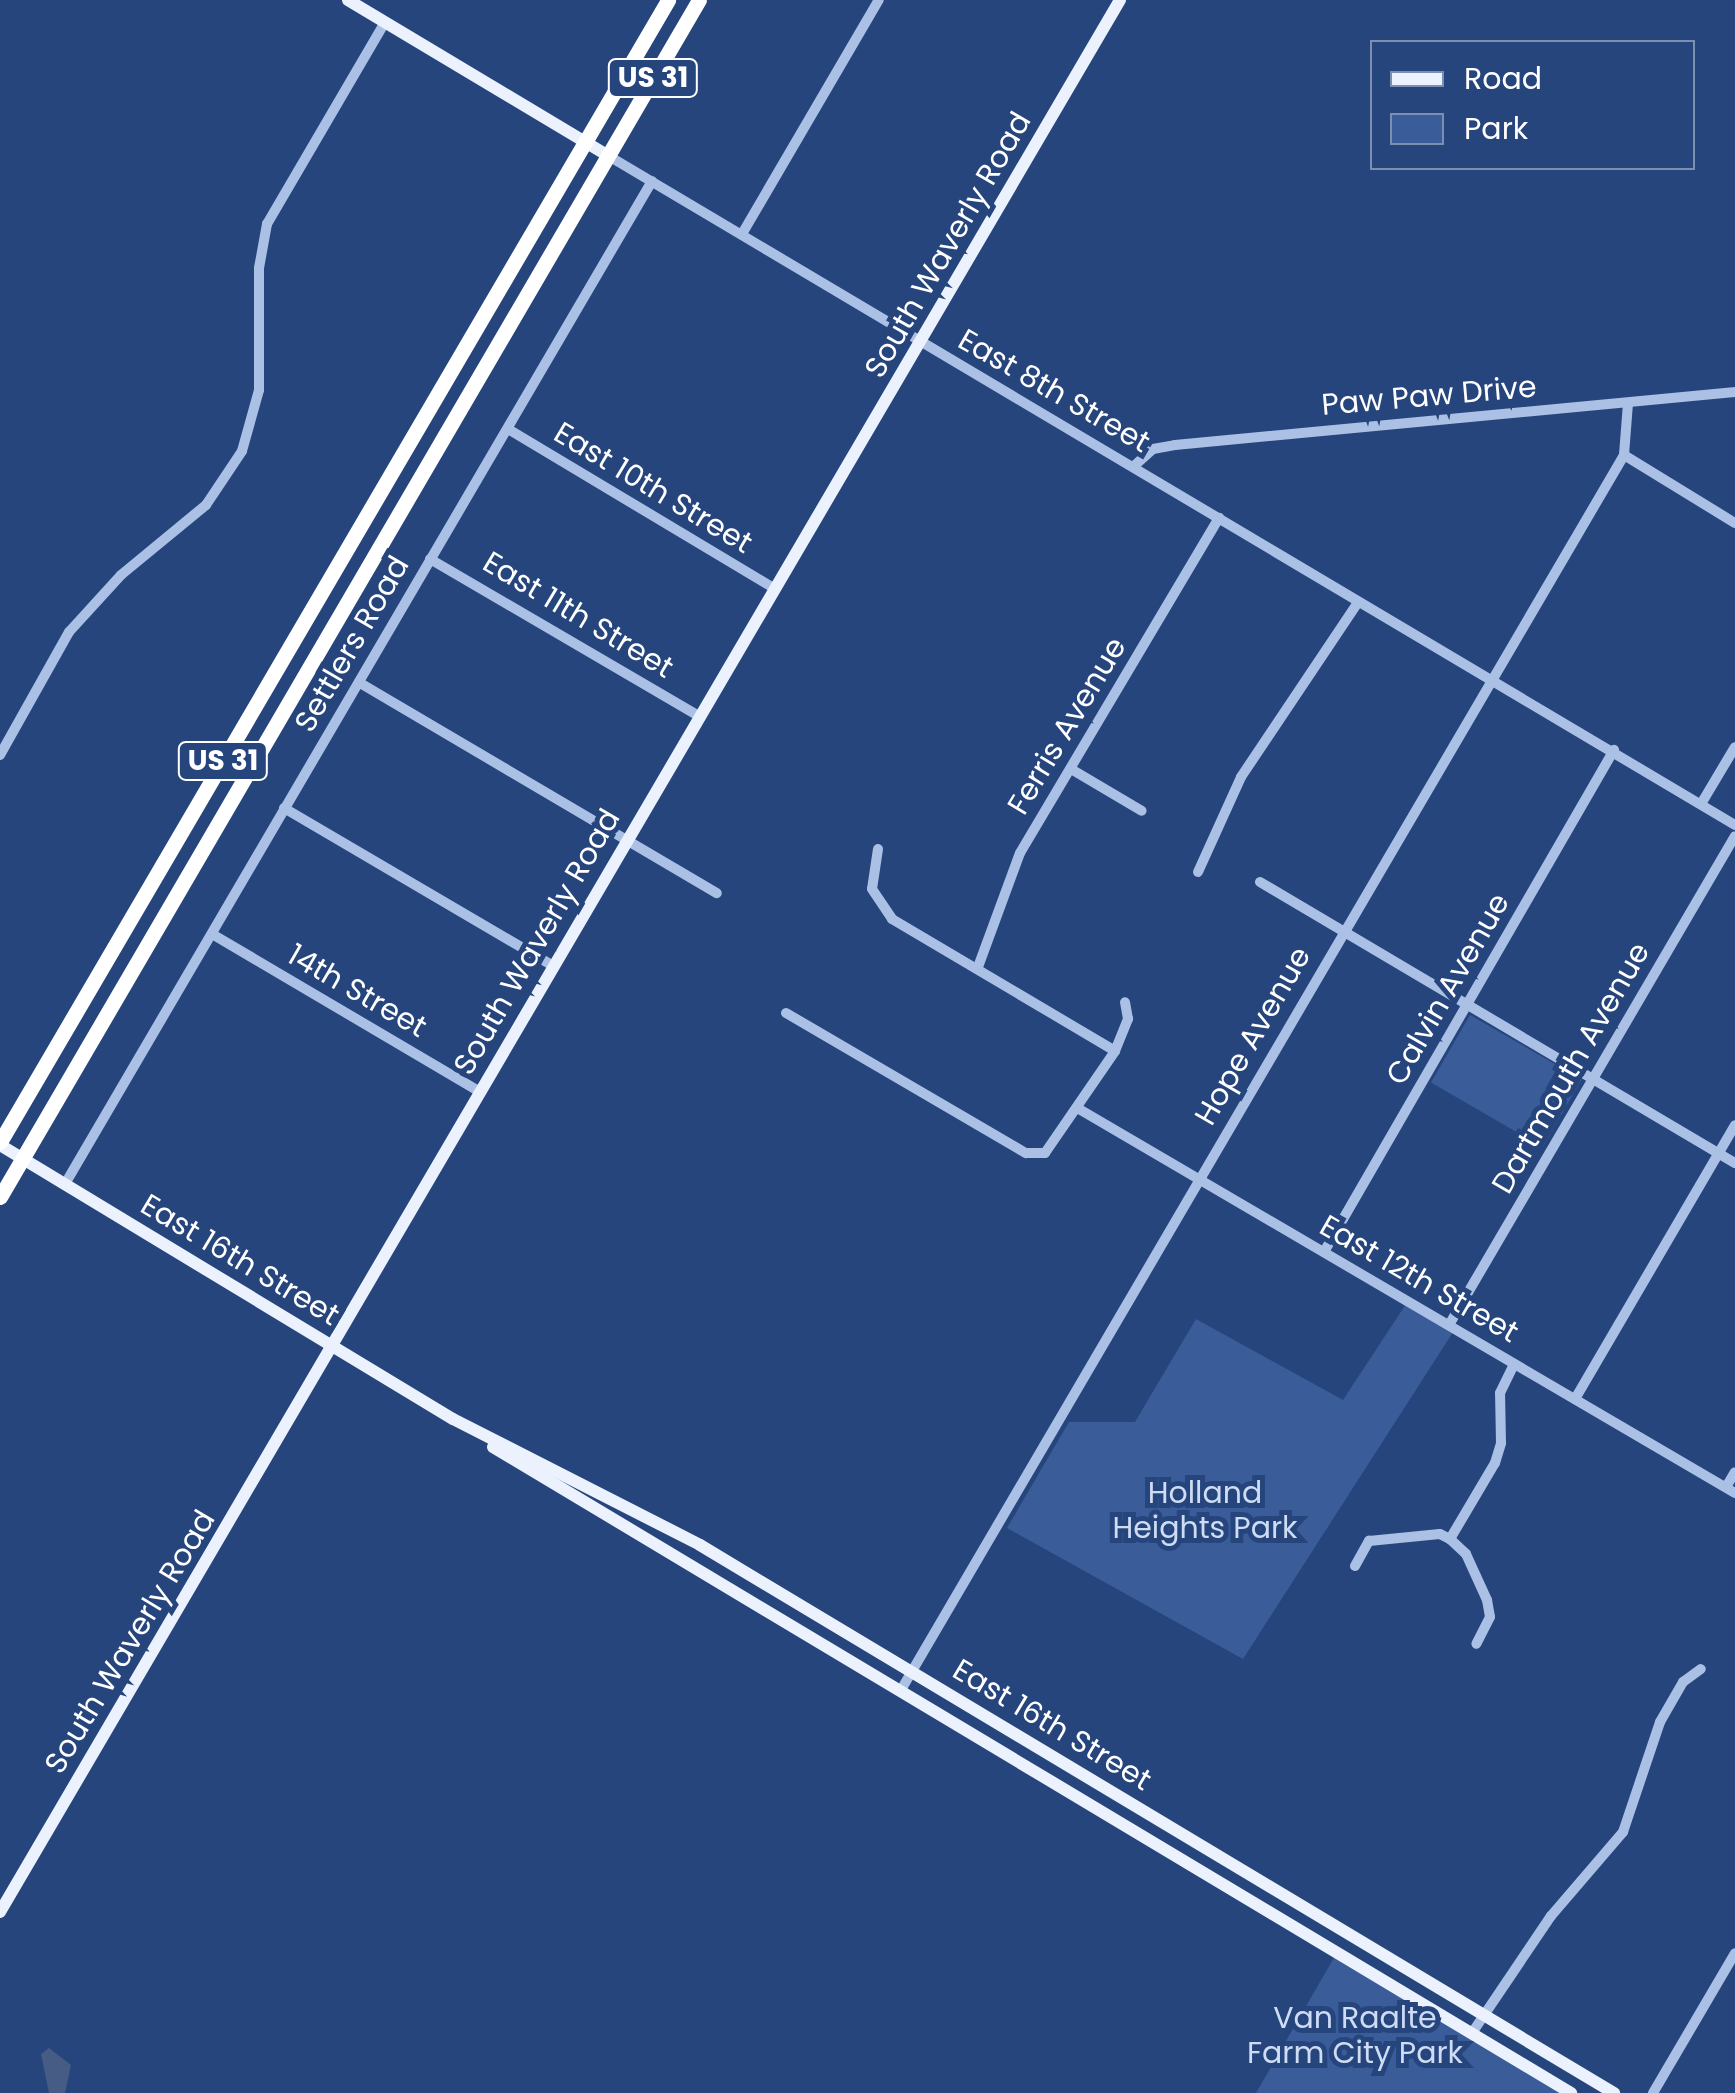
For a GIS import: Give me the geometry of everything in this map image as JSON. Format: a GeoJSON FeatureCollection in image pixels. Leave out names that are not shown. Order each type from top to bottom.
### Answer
{"type":"FeatureCollection","features":[{"type":"Feature","properties":{"kind":"highway","name":"US 31"},"geometry":{"type":"LineString","coordinates":[[0,1144],[668,0]]}},
{"type":"Feature","properties":{"kind":"highway"},"geometry":{"type":"LineString","coordinates":[[686,23],[692,0]]}},
{"type":"Feature","properties":{"kind":"highway","name":"US 31"},"geometry":{"type":"LineString","coordinates":[[0,1196],[699,0]]}},
{"type":"Feature","properties":{"kind":"highway"},"geometry":{"type":"LineString","coordinates":[[446,379],[462,406]]}},
{"type":"Feature","properties":{"kind":"highway"},"geometry":{"type":"LineString","coordinates":[[142,899],[167,914]]}},
{"type":"Feature","properties":{"kind":"main road","name":"East 8th Street"},"geometry":{"type":"LineString","coordinates":[[348,0],[607,155]]}},
{"type":"Feature","properties":{"kind":"main road","name":"South Waverly Road"},"geometry":{"type":"LineString","coordinates":[[0,1912],[1120,0]]}},
{"type":"Feature","properties":{"kind":"main road","name":"East 16th Street"},"geometry":{"type":"LineString","coordinates":[[0,1144],[453,1418],[700,1546],[1614,2093]]}},
{"type":"Feature","properties":{"kind":"main road","name":"East 16th Street"},"geometry":{"type":"LineString","coordinates":[[453,1418],[550,1486],[901,1690],[1571,2093]]}},
{"type":"Feature","properties":{"kind":"street"},"geometry":{"type":"LineString","coordinates":[[742,234],[879,0]]}},
{"type":"Feature","properties":{"kind":"street"},"geometry":{"type":"LineString","coordinates":[[0,755],[69,632],[120,574],[206,505],[242,451],[259,390],[259,268],[267,224],[385,22]]}},
{"type":"Feature","properties":{"kind":"street","name":"East 8th Street"},"geometry":{"type":"LineString","coordinates":[[607,155],[1735,825]]}},
{"type":"Feature","properties":{"kind":"street","name":"Settlers Road"},"geometry":{"type":"LineString","coordinates":[[65,1184],[652,181]]}},
{"type":"Feature","properties":{"kind":"street","name":"Paw Paw Drive"},"geometry":{"type":"LineString","coordinates":[[1134,466],[1149,451],[1175,445],[1735,392]]}},
{"type":"Feature","properties":{"kind":"street","name":"Hope Avenue"},"geometry":{"type":"LineString","coordinates":[[901,1690],[1624,456],[1628,403]]}},
{"type":"Feature","properties":{"kind":"street","name":"East 10th Street"},"geometry":{"type":"LineString","coordinates":[[508,429],[774,588]]}},
{"type":"Feature","properties":{"kind":"street"},"geometry":{"type":"LineString","coordinates":[[1624,456],[1735,523]]}},
{"type":"Feature","properties":{"kind":"street","name":"Ferris Avenue"},"geometry":{"type":"LineString","coordinates":[[978,967],[995,934],[1020,853],[1219,518]]}},
{"type":"Feature","properties":{"kind":"street","name":"East 11th Street"},"geometry":{"type":"LineString","coordinates":[[430,559],[699,716]]}},
{"type":"Feature","properties":{"kind":"street"},"geometry":{"type":"LineString","coordinates":[[1198,872],[1241,777],[1358,602]]}},
{"type":"Feature","properties":{"kind":"street"},"geometry":{"type":"LineString","coordinates":[[360,682],[717,893]]}},
{"type":"Feature","properties":{"kind":"street"},"geometry":{"type":"LineString","coordinates":[[1701,804],[1735,747]]}},
{"type":"Feature","properties":{"kind":"street","name":"Calvin Avenue"},"geometry":{"type":"LineString","coordinates":[[1324,1252],[1614,750]]}},
{"type":"Feature","properties":{"kind":"street"},"geometry":{"type":"LineString","coordinates":[[1072,769],[1142,811]]}},
{"type":"Feature","properties":{"kind":"street"},"geometry":{"type":"LineString","coordinates":[[284,808],[552,966]]}},
{"type":"Feature","properties":{"kind":"street","name":"Dartmouth Avenue"},"geometry":{"type":"LineString","coordinates":[[1449,1326],[1735,836]]}},
{"type":"Feature","properties":{"kind":"street"},"geometry":{"type":"LineString","coordinates":[[878,849],[871,879],[881,908],[1114,1051]]}},
{"type":"Feature","properties":{"kind":"street"},"geometry":{"type":"LineString","coordinates":[[1260,882],[1735,1162]]}},
{"type":"Feature","properties":{"kind":"street","name":"14th Street"},"geometry":{"type":"LineString","coordinates":[[212,934],[478,1091]]}},
{"type":"Feature","properties":{"kind":"street"},"geometry":{"type":"LineString","coordinates":[[786,1013],[1026,1153],[1054,1148],[1114,1051],[1128,1019],[1126,1002]]}},
{"type":"Feature","properties":{"kind":"street","name":"East 12th Street"},"geometry":{"type":"LineString","coordinates":[[1079,1110],[1730,1490]]}},
{"type":"Feature","properties":{"kind":"street"},"geometry":{"type":"LineString","coordinates":[[1575,1399],[1735,1125]]}},
{"type":"Feature","properties":{"kind":"street"},"geometry":{"type":"LineString","coordinates":[[1450,1539],[1495,1463],[1501,1443],[1500,1393],[1514,1364]]}},
{"type":"Feature","properties":{"kind":"street"},"geometry":{"type":"LineString","coordinates":[[1730,1490],[1735,1472]]}},
{"type":"Feature","properties":{"kind":"street"},"geometry":{"type":"LineString","coordinates":[[1355,1566],[1369,1542],[1440,1534],[1450,1539],[1466,1554],[1487,1600],[1490,1618],[1476,1644]]}},
{"type":"Feature","properties":{"kind":"street"},"geometry":{"type":"LineString","coordinates":[[1472,2033],[1551,1916],[1617,1841],[1660,1722],[1682,1682],[1701,1669]]}},
{"type":"Feature","properties":{"kind":"street"},"geometry":{"type":"LineString","coordinates":[[1653,2093],[1735,1953]]}},
{"type":"Feature","properties":{"kind":"green space"},"geometry":{"type":"Polygon","coordinates":[[[1470,1015],[1582,1080],[1543,1147],[1431,1083],[1470,1015]]]}},
{"type":"Feature","properties":{"kind":"green space","name":"Holland Heights Park"},"geometry":{"type":"Polygon","coordinates":[[[1408,1301],[1455,1329],[1243,1659],[1007,1528],[1069,1422],[1135,1422],[1196,1319],[1343,1400],[1408,1301]]]}},
{"type":"Feature","properties":{"kind":"green space","name":"Van Raalte Farm City Park"},"geometry":{"type":"Polygon","coordinates":[[[1335,1956],[1563,2093],[1256,2093],[1335,1956]]]}},
{"type":"Feature","properties":{"kind":"shaded area"},"geometry":{"type":"Polygon","coordinates":[[[49,2048],[71,2065],[65,2093],[49,2093],[41,2054],[49,2048]]]}}]}
